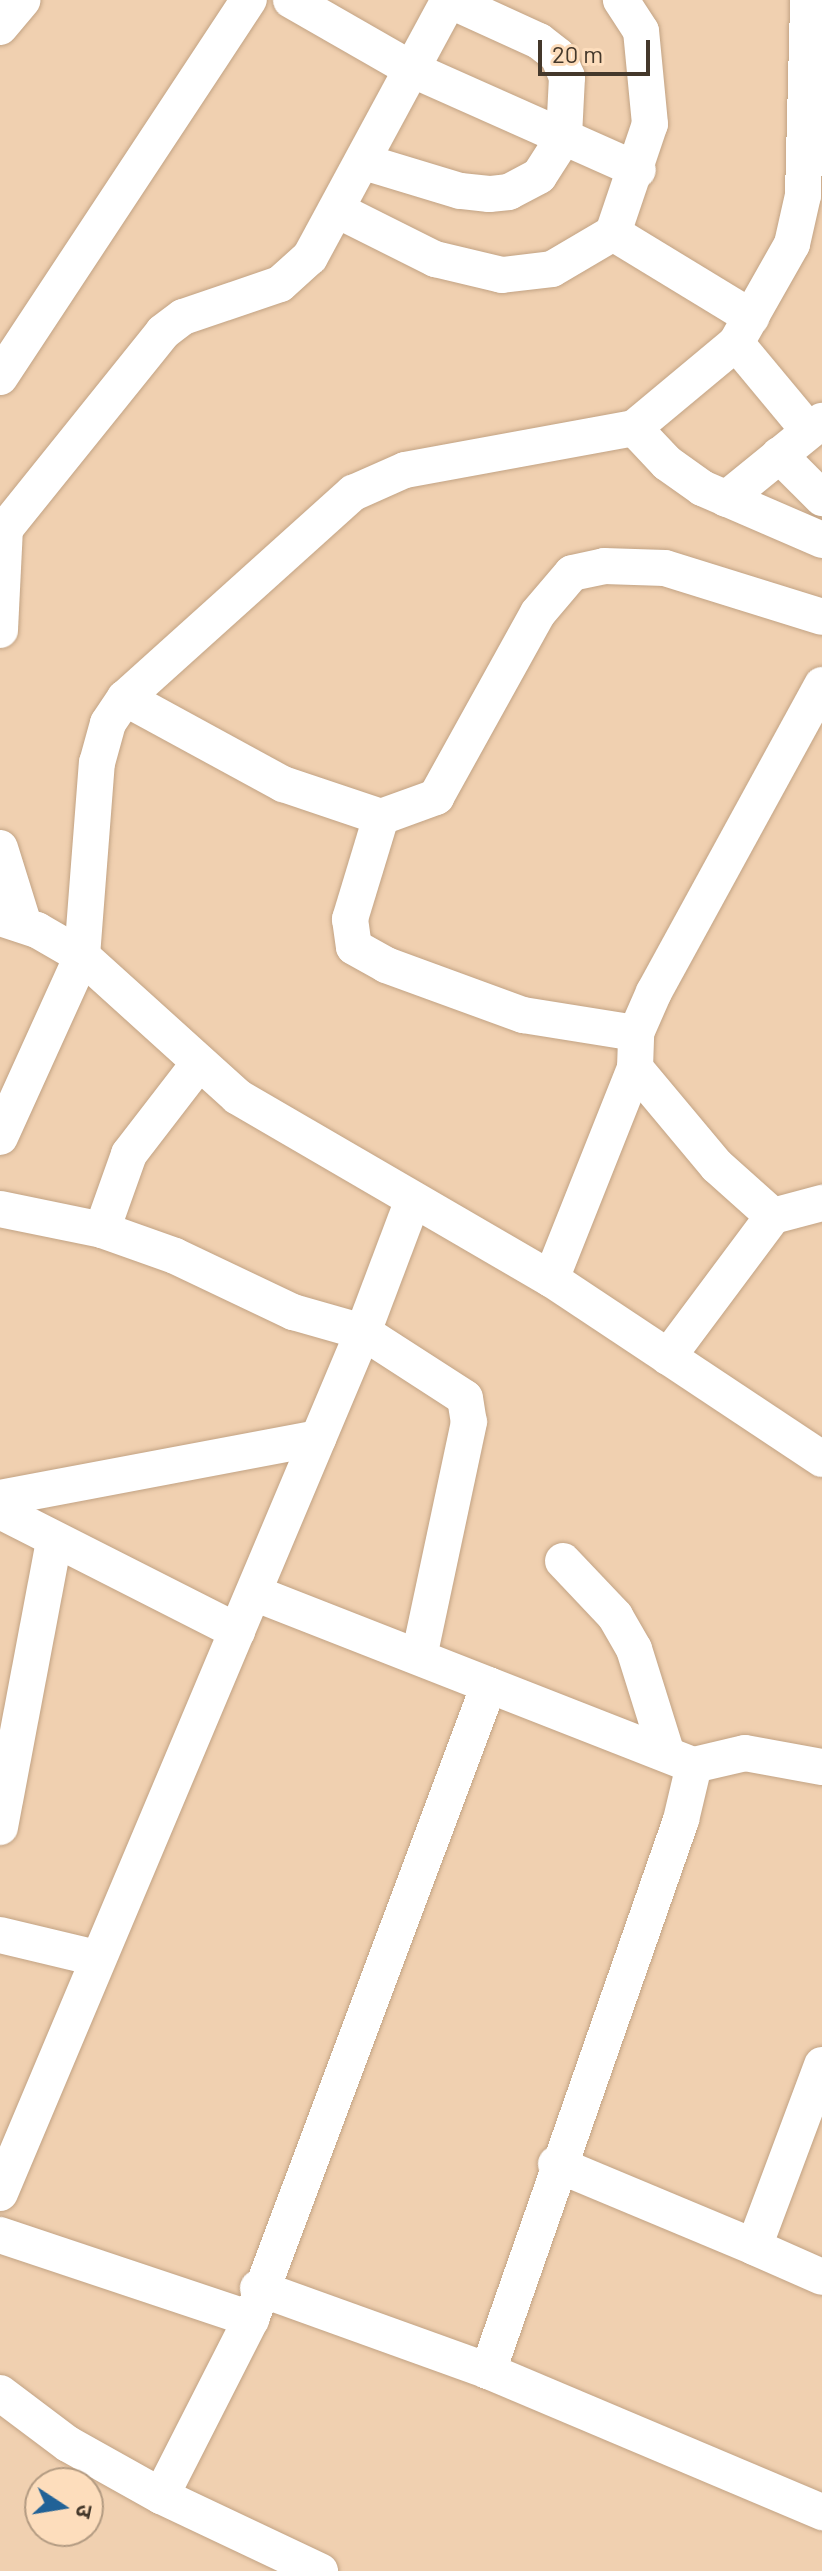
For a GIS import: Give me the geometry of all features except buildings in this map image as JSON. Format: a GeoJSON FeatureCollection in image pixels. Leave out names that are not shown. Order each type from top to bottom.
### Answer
{"type":"FeatureCollection","features":[{"type":"Feature","properties":{"kind":"street"},"geometry":{"type":"LineString","coordinates":[[0,27],[23,0]]}},
{"type":"Feature","properties":{"kind":"street"},"geometry":{"type":"LineString","coordinates":[[0,377],[249,0]]}},
{"type":"Feature","properties":{"kind":"street"},"geometry":{"type":"LineString","coordinates":[[291,0],[342,13],[413,70],[638,170]]}},
{"type":"Feature","properties":{"kind":"street"},"geometry":{"type":"LineString","coordinates":[[0,630],[2,532],[163,332],[183,317],[280,284],[294,274],[337,210],[449,0],[539,41],[558,56],[567,77],[564,137],[539,176],[509,192],[460,191],[364,162]]}},
{"type":"Feature","properties":{"kind":"street"},"geometry":{"type":"LineString","coordinates":[[337,210],[435,259],[502,275],[552,269],[613,233],[638,170],[650,124],[647,61],[641,31],[621,0]]}},
{"type":"Feature","properties":{"kind":"street"},"geometry":{"type":"LineString","coordinates":[[0,1137],[82,956],[97,763],[108,723],[125,698],[353,493],[405,470],[634,428],[743,330],[807,250],[807,149],[815,51],[808,0]]}},
{"type":"Feature","properties":{"kind":"street"},"geometry":{"type":"LineString","coordinates":[[613,233],[743,330],[815,426],[726,499]]}},
{"type":"Feature","properties":{"kind":"street"},"geometry":{"type":"LineString","coordinates":[[634,428],[684,476],[726,499],[822,540]]}},
{"type":"Feature","properties":{"kind":"street"},"geometry":{"type":"LineString","coordinates":[[779,455],[822,498]]}},
{"type":"Feature","properties":{"kind":"street"},"geometry":{"type":"LineString","coordinates":[[125,698],[283,784],[381,817],[436,797],[538,613],[572,573],[631,564],[665,568],[822,617]]}},
{"type":"Feature","properties":{"kind":"street"},"geometry":{"type":"LineString","coordinates":[[551,1279],[635,1051],[685,931],[822,685]]}},
{"type":"Feature","properties":{"kind":"street"},"geometry":{"type":"LineString","coordinates":[[381,817],[350,919],[354,947],[386,965],[523,1015],[635,1051],[717,1166],[773,1216]]}},
{"type":"Feature","properties":{"kind":"street"},"geometry":{"type":"LineString","coordinates":[[0,848],[12,922],[82,956],[238,1097],[412,1202],[551,1279],[822,1459]]}},
{"type":"Feature","properties":{"kind":"street"},"geometry":{"type":"LineString","coordinates":[[102,1230],[129,1154],[199,1063]]}},
{"type":"Feature","properties":{"kind":"street"},"geometry":{"type":"LineString","coordinates":[[0,2193],[96,1958],[363,1332],[412,1202]]}},
{"type":"Feature","properties":{"kind":"street"},"geometry":{"type":"LineString","coordinates":[[668,1357],[773,1216],[822,1203]]}},
{"type":"Feature","properties":{"kind":"street"},"geometry":{"type":"LineString","coordinates":[[0,1209],[102,1230],[175,1256],[293,1312],[363,1332],[465,1398],[469,1422],[419,1657]]}},
{"type":"Feature","properties":{"kind":"street"},"geometry":{"type":"LineString","coordinates":[[0,1498],[318,1438]]}},
{"type":"Feature","properties":{"kind":"street"},"geometry":{"type":"LineString","coordinates":[[0,1511],[54,1542],[237,1631]]}},
{"type":"Feature","properties":{"kind":"street"},"geometry":{"type":"LineString","coordinates":[[0,1827],[54,1542]]}},
{"type":"Feature","properties":{"kind":"street"},"geometry":{"type":"LineString","coordinates":[[488,2371],[556,2164],[681,1820],[680,1758],[634,1649],[615,1616],[563,1561]]}},
{"type":"Feature","properties":{"kind":"street"},"geometry":{"type":"LineString","coordinates":[[254,1593],[680,1758],[745,1753],[822,1767]]}},
{"type":"Feature","properties":{"kind":"street"},"geometry":{"type":"LineString","coordinates":[[161,2496],[254,2304],[489,1685]]}},
{"type":"Feature","properties":{"kind":"street"},"geometry":{"type":"LineString","coordinates":[[0,1935],[96,1958]]}},
{"type":"Feature","properties":{"kind":"street"},"geometry":{"type":"LineString","coordinates":[[754,2247],[822,2065]]}},
{"type":"Feature","properties":{"kind":"street"},"geometry":{"type":"LineString","coordinates":[[556,2164],[822,2277]]}},
{"type":"Feature","properties":{"kind":"street"},"geometry":{"type":"LineString","coordinates":[[0,2235],[488,2371],[822,2512]]}},
{"type":"Feature","properties":{"kind":"street"},"geometry":{"type":"LineString","coordinates":[[0,2393],[68,2444],[161,2496],[320,2571]]}}]}
